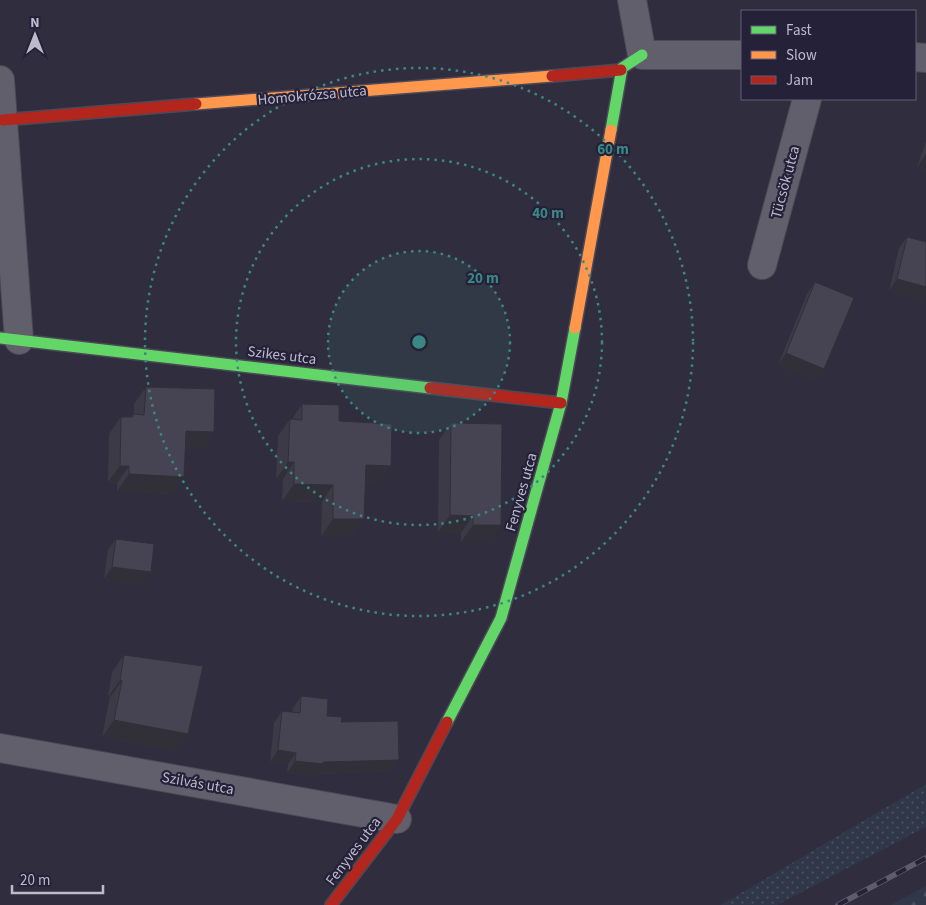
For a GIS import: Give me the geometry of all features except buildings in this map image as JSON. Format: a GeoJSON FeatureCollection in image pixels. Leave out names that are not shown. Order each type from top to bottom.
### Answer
{"type":"FeatureCollection","features":[{"type":"Feature","properties":{"kind":"street"},"geometry":{"type":"LineString","coordinates":[[632,0],[632,62],[741,55]]}},
{"type":"Feature","properties":{"kind":"street","name":"Homokrózsa utca"},"geometry":{"type":"LineString","coordinates":[[3,120],[632,62]]}},
{"type":"Feature","properties":{"kind":"street","name":"Fenyves utca"},"geometry":{"type":"LineString","coordinates":[[331,905],[397,818],[501,618],[561,403],[632,62]]}},
{"type":"Feature","properties":{"kind":"street"},"geometry":{"type":"LineString","coordinates":[[0,80],[3,120],[9,339]]}},
{"type":"Feature","properties":{"kind":"street","name":"Tücsök utca"},"geometry":{"type":"LineString","coordinates":[[762,265],[807,100]]}},
{"type":"Feature","properties":{"kind":"street","name":"Szikes utca"},"geometry":{"type":"LineString","coordinates":[[9,339],[561,403]]}},
{"type":"Feature","properties":{"kind":"street","name":"Szilvás utca"},"geometry":{"type":"LineString","coordinates":[[0,748],[397,818]]}},
{"type":"Feature","properties":{"kind":"green space"},"geometry":{"type":"Polygon","coordinates":[[[926,784],[926,827],[777,905],[721,905],[926,784]]]}},
{"type":"Feature","properties":{"kind":"green space"},"geometry":{"type":"Polygon","coordinates":[[[926,886],[926,905],[891,905],[926,886]]]}},
{"type":"Feature","properties":{"kind":"railway"},"geometry":{"type":"LineString","coordinates":[[838,905],[926,858]]}},
{"type":"Feature","properties":{"kind":"traffic: fast"},"geometry":{"type":"LineString","coordinates":[[611,130],[622,68],[642,55]]}},
{"type":"Feature","properties":{"kind":"traffic: fast"},"geometry":{"type":"LineString","coordinates":[[447,722],[501,618],[561,403],[575,328]]}},
{"type":"Feature","properties":{"kind":"traffic: fast"},"geometry":{"type":"LineString","coordinates":[[0,338],[430,388]]}},
{"type":"Feature","properties":{"kind":"traffic: slow"},"geometry":{"type":"LineString","coordinates":[[196,104],[552,76]]}},
{"type":"Feature","properties":{"kind":"traffic: slow"},"geometry":{"type":"LineString","coordinates":[[575,328],[611,130]]}},
{"type":"Feature","properties":{"kind":"traffic: jam"},"geometry":{"type":"LineString","coordinates":[[552,76],[621,70]]}},
{"type":"Feature","properties":{"kind":"traffic: jam"},"geometry":{"type":"LineString","coordinates":[[3,120],[196,104]]}},
{"type":"Feature","properties":{"kind":"traffic: jam"},"geometry":{"type":"LineString","coordinates":[[430,388],[561,403]]}},
{"type":"Feature","properties":{"kind":"traffic: jam"},"geometry":{"type":"LineString","coordinates":[[331,905],[397,819],[447,722]]}}]}
